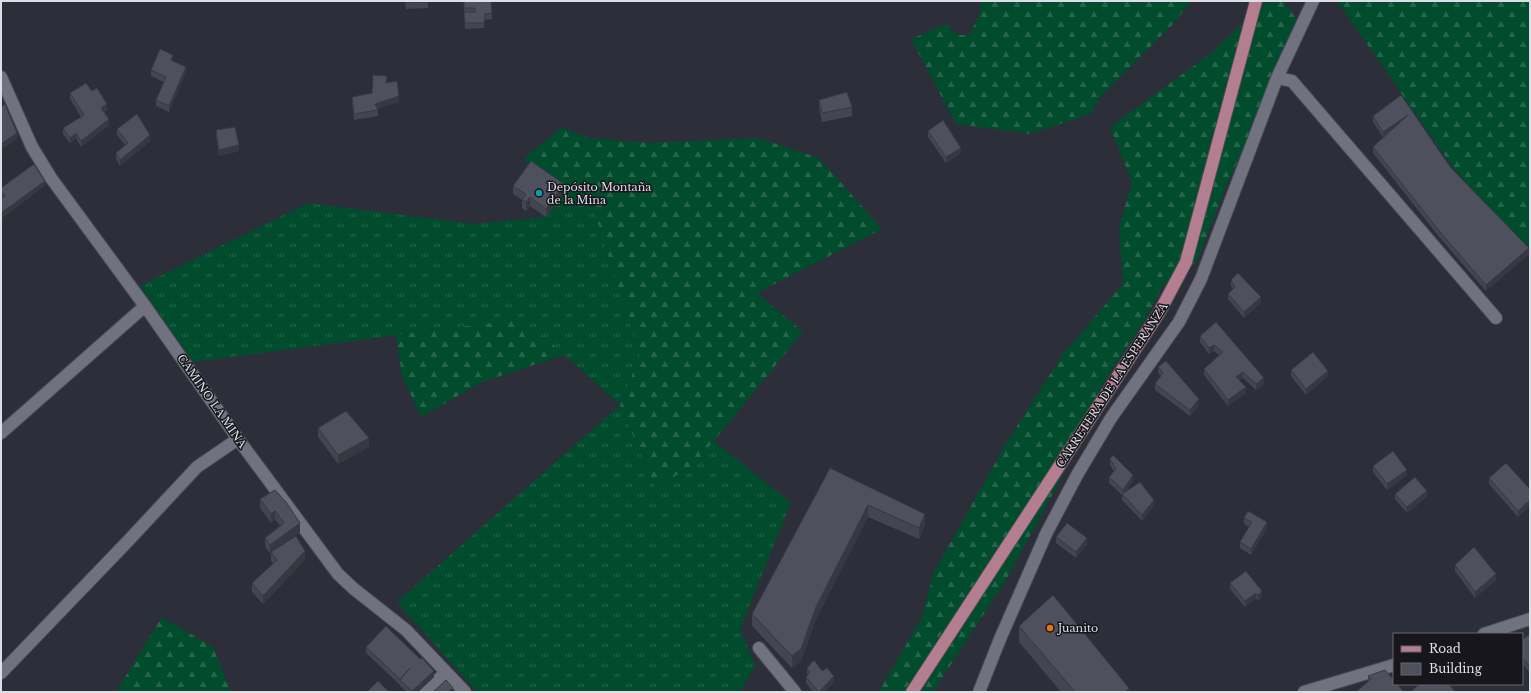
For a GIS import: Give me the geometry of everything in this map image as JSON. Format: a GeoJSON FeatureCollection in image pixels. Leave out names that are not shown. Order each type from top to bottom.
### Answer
{"type":"FeatureCollection","features":[{"type":"Feature","properties":{"kind":"main road","name":"CARRETERA DE LA ESPERANZA"},"geometry":{"type":"LineString","coordinates":[[912,692],[1160,313],[1186,262],[1256,1]]}},
{"type":"Feature","properties":{"kind":"street"},"geometry":{"type":"LineString","coordinates":[[979,692],[1000,639],[1046,534],[1077,475],[1111,418],[1179,322],[1201,279],[1277,78],[1312,1]]}},
{"type":"Feature","properties":{"kind":"street","name":"CAMINO LA MINA"},"geometry":{"type":"LineString","coordinates":[[1,77],[32,147],[51,178],[145,306],[238,439],[338,574],[354,589],[406,630],[464,692]]}},
{"type":"Feature","properties":{"kind":"street"},"geometry":{"type":"LineString","coordinates":[[1277,78],[1292,81],[1496,318]]}},
{"type":"Feature","properties":{"kind":"street"},"geometry":{"type":"LineString","coordinates":[[1,432],[145,306]]}},
{"type":"Feature","properties":{"kind":"street"},"geometry":{"type":"LineString","coordinates":[[1,673],[197,467],[238,439]]}},
{"type":"Feature","properties":{"kind":"street"},"geometry":{"type":"LineString","coordinates":[[1487,633],[1530,619]]}},
{"type":"Feature","properties":{"kind":"street"},"geometry":{"type":"LineString","coordinates":[[759,648],[795,692]]}},
{"type":"Feature","properties":{"kind":"street"},"geometry":{"type":"LineString","coordinates":[[1304,692],[1393,665]]}},
{"type":"Feature","properties":{"kind":"street"},"geometry":{"type":"LineString","coordinates":[[425,692],[446,672]]}},
{"type":"Feature","properties":{"kind":"green space"},"geometry":{"type":"Polygon","coordinates":[[[981,1],[1191,1],[1175,22],[1099,98],[1092,113],[1031,134],[956,124],[911,39],[946,24],[958,35],[969,35],[979,16],[981,1]]]}},
{"type":"Feature","properties":{"kind":"green space"},"geometry":{"type":"Polygon","coordinates":[[[1267,1],[1283,1],[1301,25],[1227,184],[1197,261],[1163,286],[1144,321],[1100,388],[1061,479],[1007,578],[933,692],[879,692],[921,619],[934,572],[1007,442],[1063,354],[1123,284],[1119,227],[1132,182],[1110,127],[1210,54],[1267,1]]]}},
{"type":"Feature","properties":{"kind":"green space"},"geometry":{"type":"Polygon","coordinates":[[[1337,1],[1530,1],[1530,251],[1454,169],[1337,1]]]}},
{"type":"Feature","properties":{"kind":"green space"},"geometry":{"type":"Polygon","coordinates":[[[562,127],[589,138],[651,143],[758,138],[819,158],[882,229],[757,293],[803,332],[693,466],[655,487],[620,405],[640,355],[595,214],[531,170],[524,158],[562,127]]]}},
{"type":"Feature","properties":{"kind":"green space"},"geometry":{"type":"Polygon","coordinates":[[[564,192],[595,214],[640,355],[620,405],[547,339],[513,320],[193,362],[140,286],[308,203],[475,224],[546,217],[564,192]]]}},
{"type":"Feature","properties":{"kind":"green space"},"geometry":{"type":"Polygon","coordinates":[[[513,320],[547,339],[564,355],[482,382],[421,417],[402,375],[396,335],[513,320]]]}},
{"type":"Feature","properties":{"kind":"green space"},"geometry":{"type":"Polygon","coordinates":[[[620,405],[655,487],[693,466],[714,441],[791,503],[740,629],[755,666],[740,692],[477,692],[397,602],[620,405]]]}},
{"type":"Feature","properties":{"kind":"green space"},"geometry":{"type":"Polygon","coordinates":[[[162,617],[213,647],[231,692],[116,692],[162,617]]]}},
{"type":"Feature","properties":{"kind":"building"},"geometry":{"type":"Polygon","coordinates":[[[406,1],[428,1],[428,2],[406,3],[406,1]]]}},
{"type":"Feature","properties":{"kind":"building"},"geometry":{"type":"Polygon","coordinates":[[[464,1],[491,1],[492,13],[485,14],[484,23],[465,23],[464,12],[475,12],[475,8],[464,8],[464,1]]]}},
{"type":"Feature","properties":{"kind":"building"},"geometry":{"type":"Polygon","coordinates":[[[160,49],[173,55],[171,60],[186,67],[169,106],[156,100],[166,77],[151,70],[160,49]]]}},
{"type":"Feature","properties":{"kind":"building"},"geometry":{"type":"Polygon","coordinates":[[[373,75],[387,76],[386,83],[397,81],[399,96],[375,104],[378,110],[354,114],[352,97],[372,93],[373,75]]]}},
{"type":"Feature","properties":{"kind":"building"},"geometry":{"type":"Polygon","coordinates":[[[86,83],[92,91],[97,88],[107,104],[101,108],[109,119],[81,141],[76,133],[70,138],[63,128],[84,115],[70,93],[86,83]]]}},
{"type":"Feature","properties":{"kind":"building"},"geometry":{"type":"Polygon","coordinates":[[[847,92],[852,107],[822,113],[819,100],[847,92]]]}},
{"type":"Feature","properties":{"kind":"building"},"geometry":{"type":"Polygon","coordinates":[[[1401,95],[1451,168],[1529,248],[1486,285],[1440,232],[1373,147],[1408,115],[1383,132],[1373,116],[1401,95]]]}},
{"type":"Feature","properties":{"kind":"building"},"geometry":{"type":"Polygon","coordinates":[[[5,104],[17,133],[1,144],[1,107],[5,104]]]}},
{"type":"Feature","properties":{"kind":"building"},"geometry":{"type":"Polygon","coordinates":[[[137,114],[150,135],[120,160],[116,153],[128,143],[117,129],[137,114]]]}},
{"type":"Feature","properties":{"kind":"building"},"geometry":{"type":"Polygon","coordinates":[[[943,120],[961,148],[946,157],[928,131],[943,120]]]}},
{"type":"Feature","properties":{"kind":"building"},"geometry":{"type":"Polygon","coordinates":[[[235,127],[239,145],[219,150],[216,130],[235,127]]]}},
{"type":"Feature","properties":{"kind":"building","name":"Depósito Montaña de la Mina"},"geometry":{"type":"Polygon","coordinates":[[[531,161],[564,184],[546,209],[530,197],[526,202],[522,200],[526,194],[513,186],[531,161]]]}},
{"type":"Feature","properties":{"kind":"building"},"geometry":{"type":"Polygon","coordinates":[[[34,164],[45,181],[1,213],[1,199],[5,196],[1,191],[1,188],[34,164]]]}},
{"type":"Feature","properties":{"kind":"building"},"geometry":{"type":"Polygon","coordinates":[[[1238,273],[1261,297],[1244,312],[1228,294],[1235,287],[1231,280],[1238,273]]]}},
{"type":"Feature","properties":{"kind":"building"},"geometry":{"type":"Polygon","coordinates":[[[1216,322],[1264,378],[1256,384],[1243,372],[1236,377],[1246,387],[1228,400],[1204,369],[1223,352],[1214,345],[1209,348],[1200,336],[1216,322]]]}},
{"type":"Feature","properties":{"kind":"building"},"geometry":{"type":"Polygon","coordinates":[[[1313,352],[1328,371],[1306,389],[1291,370],[1313,352]]]}},
{"type":"Feature","properties":{"kind":"building"},"geometry":{"type":"Polygon","coordinates":[[[1166,361],[1199,399],[1190,410],[1155,384],[1163,373],[1158,367],[1166,361]]]}},
{"type":"Feature","properties":{"kind":"building"},"geometry":{"type":"Polygon","coordinates":[[[346,411],[369,438],[338,455],[318,428],[346,411]]]}},
{"type":"Feature","properties":{"kind":"building"},"geometry":{"type":"Polygon","coordinates":[[[1393,451],[1407,470],[1387,484],[1373,466],[1393,451]]]}},
{"type":"Feature","properties":{"kind":"building"},"geometry":{"type":"Polygon","coordinates":[[[1113,455],[1133,475],[1123,490],[1109,477],[1116,469],[1110,459],[1113,455]]]}},
{"type":"Feature","properties":{"kind":"building"},"geometry":{"type":"Polygon","coordinates":[[[1506,463],[1530,489],[1530,500],[1518,511],[1489,478],[1506,463]]]}},
{"type":"Feature","properties":{"kind":"building"},"geometry":{"type":"Polygon","coordinates":[[[830,468],[925,514],[919,528],[868,505],[816,607],[801,649],[792,656],[752,614],[830,468]]]}},
{"type":"Feature","properties":{"kind":"building"},"geometry":{"type":"Polygon","coordinates":[[[1415,477],[1427,491],[1407,507],[1395,494],[1415,477]]]}},
{"type":"Feature","properties":{"kind":"building"},"geometry":{"type":"Polygon","coordinates":[[[1140,482],[1154,500],[1142,515],[1122,494],[1140,482]]]}},
{"type":"Feature","properties":{"kind":"building"},"geometry":{"type":"Polygon","coordinates":[[[275,490],[286,502],[300,523],[270,545],[265,538],[284,523],[275,511],[271,514],[260,499],[275,490]]]}},
{"type":"Feature","properties":{"kind":"building"},"geometry":{"type":"Polygon","coordinates":[[[1248,511],[1267,522],[1251,549],[1240,542],[1252,522],[1244,518],[1248,511]]]}},
{"type":"Feature","properties":{"kind":"building"},"geometry":{"type":"Polygon","coordinates":[[[1067,523],[1087,538],[1076,552],[1056,537],[1067,523]]]}},
{"type":"Feature","properties":{"kind":"building"},"geometry":{"type":"Polygon","coordinates":[[[296,536],[305,551],[263,596],[252,583],[277,560],[271,552],[296,536]]]}},
{"type":"Feature","properties":{"kind":"building"},"geometry":{"type":"Polygon","coordinates":[[[1474,547],[1496,574],[1475,592],[1455,565],[1474,547]]]}},
{"type":"Feature","properties":{"kind":"building"},"geometry":{"type":"Polygon","coordinates":[[[1246,571],[1262,591],[1258,595],[1256,593],[1245,601],[1230,583],[1246,571]]]}},
{"type":"Feature","properties":{"kind":"building"},"geometry":{"type":"Polygon","coordinates":[[[1053,595],[1129,688],[1125,692],[1075,692],[1019,626],[1053,595]]]}},
{"type":"Feature","properties":{"kind":"building"},"geometry":{"type":"Polygon","coordinates":[[[386,626],[420,659],[422,658],[434,671],[412,691],[400,680],[410,668],[400,679],[366,647],[386,626]]]}},
{"type":"Feature","properties":{"kind":"building"},"geometry":{"type":"Polygon","coordinates":[[[1530,634],[1530,667],[1523,658],[1523,639],[1530,634]]]}},
{"type":"Feature","properties":{"kind":"building"},"geometry":{"type":"Polygon","coordinates":[[[814,660],[822,671],[827,668],[834,676],[819,692],[806,677],[810,673],[807,668],[814,660]]]}},
{"type":"Feature","properties":{"kind":"building"},"geometry":{"type":"Polygon","coordinates":[[[1385,670],[1393,679],[1393,685],[1398,685],[1404,692],[1356,692],[1371,679],[1368,676],[1385,670]]]}},
{"type":"Feature","properties":{"kind":"building"},"geometry":{"type":"Polygon","coordinates":[[[446,680],[453,688],[448,692],[433,692],[446,680]]]}},
{"type":"Feature","properties":{"kind":"building"},"geometry":{"type":"Polygon","coordinates":[[[378,681],[389,692],[367,692],[378,681]]]}},
{"type":"Feature","properties":{"kind":"building"},"geometry":{"type":"Polygon","coordinates":[[[1419,685],[1450,685],[1455,692],[1410,692],[1419,685]]]}},
{"type":"Feature","properties":{"kind":"place","name":"Depósito Montaña de la Mina"},"geometry":{"type":"Point","coordinates":[539,193]}},
{"type":"Feature","properties":{"kind":"place","name":"Juanito"},"geometry":{"type":"Point","coordinates":[1050,628]}}]}
